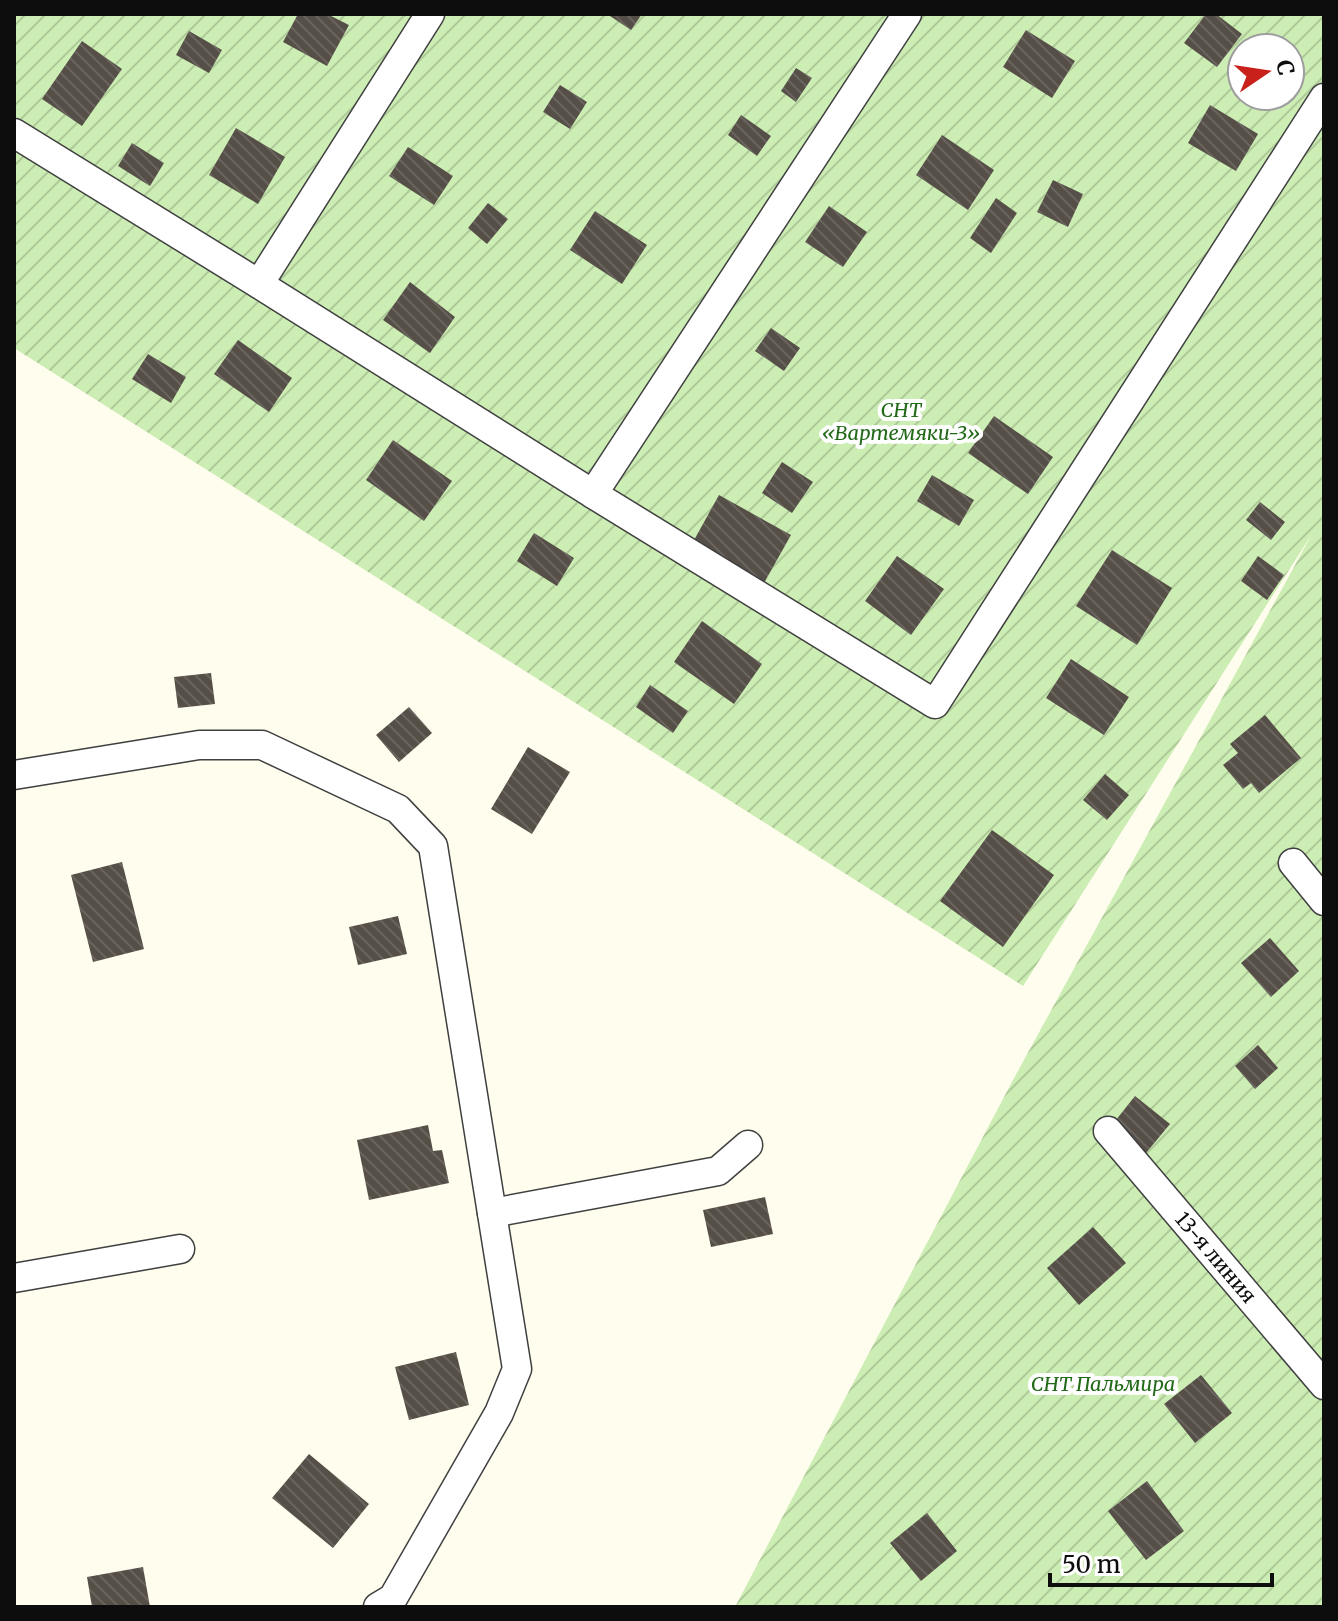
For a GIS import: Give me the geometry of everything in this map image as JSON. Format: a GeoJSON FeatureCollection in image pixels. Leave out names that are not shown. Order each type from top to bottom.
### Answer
{"type":"FeatureCollection","features":[{"type":"Feature","properties":{"kind":"street"},"geometry":{"type":"LineString","coordinates":[[259,284],[430,14]]}},
{"type":"Feature","properties":{"kind":"street"},"geometry":{"type":"LineString","coordinates":[[593,494],[907,14]]}},
{"type":"Feature","properties":{"kind":"street"},"geometry":{"type":"LineString","coordinates":[[14,133],[935,704],[1324,98]]}},
{"type":"Feature","properties":{"kind":"street"},"geometry":{"type":"LineString","coordinates":[[14,775],[199,745],[262,745],[398,809],[433,846],[517,1369],[499,1413],[393,1598],[378,1607]]}},
{"type":"Feature","properties":{"kind":"street"},"geometry":{"type":"LineString","coordinates":[[1293,863],[1324,901]]}},
{"type":"Feature","properties":{"kind":"street","name":"13-я линия"},"geometry":{"type":"LineString","coordinates":[[1108,1131],[1324,1385]]}},
{"type":"Feature","properties":{"kind":"street"},"geometry":{"type":"LineString","coordinates":[[492,1213],[718,1171],[748,1145]]}},
{"type":"Feature","properties":{"kind":"street"},"geometry":{"type":"LineString","coordinates":[[14,1278],[180,1249]]}},
{"type":"Feature","properties":{"kind":"green space","name":"СНТ «Вартемяки-3»"},"geometry":{"type":"Polygon","coordinates":[[[14,14],[1324,14],[1324,1607],[735,1607],[1013,1080],[1312,534],[1023,986],[14,348],[14,14]]]}},
{"type":"Feature","properties":{"kind":"building"},"geometry":{"type":"Polygon","coordinates":[[[298,14],[327,14],[349,25],[327,66],[283,42],[298,14]]]}},
{"type":"Feature","properties":{"kind":"building"},"geometry":{"type":"Polygon","coordinates":[[[607,14],[642,14],[631,30],[607,14]]]}},
{"type":"Feature","properties":{"kind":"building"},"geometry":{"type":"Polygon","coordinates":[[[1206,14],[1216,14],[1239,32],[1226,32],[1226,55],[1217,67],[1184,43],[1206,14]]]}},
{"type":"Feature","properties":{"kind":"building"},"geometry":{"type":"Polygon","coordinates":[[[1026,30],[1075,61],[1052,98],[1003,67],[1026,30]]]}},
{"type":"Feature","properties":{"kind":"building"},"geometry":{"type":"Polygon","coordinates":[[[189,31],[222,50],[209,73],[176,55],[189,31]]]}},
{"type":"Feature","properties":{"kind":"building"},"geometry":{"type":"Polygon","coordinates":[[[82,41],[122,69],[82,126],[42,99],[82,41]]]}},
{"type":"Feature","properties":{"kind":"building"},"geometry":{"type":"Polygon","coordinates":[[[796,68],[812,78],[796,102],[781,91],[796,68]]]}},
{"type":"Feature","properties":{"kind":"building"},"geometry":{"type":"Polygon","coordinates":[[[560,85],[587,102],[570,129],[543,112],[560,85]]]}},
{"type":"Feature","properties":{"kind":"building"},"geometry":{"type":"Polygon","coordinates":[[[1210,105],[1258,134],[1236,171],[1188,143],[1210,105]]]}},
{"type":"Feature","properties":{"kind":"building"},"geometry":{"type":"Polygon","coordinates":[[[741,115],[771,136],[757,156],[728,135],[741,115]]]}},
{"type":"Feature","properties":{"kind":"building"},"geometry":{"type":"Polygon","coordinates":[[[236,128],[285,157],[258,204],[209,175],[236,128]]]}},
{"type":"Feature","properties":{"kind":"building"},"geometry":{"type":"Polygon","coordinates":[[[942,135],[994,170],[968,210],[916,175],[942,135]]]}},
{"type":"Feature","properties":{"kind":"building"},"geometry":{"type":"Polygon","coordinates":[[[132,143],[164,163],[150,186],[118,166],[132,143]]]}},
{"type":"Feature","properties":{"kind":"building"},"geometry":{"type":"Polygon","coordinates":[[[408,147],[453,176],[434,205],[389,176],[408,147]]]}},
{"type":"Feature","properties":{"kind":"building"},"geometry":{"type":"Polygon","coordinates":[[[1053,180],[1083,194],[1068,227],[1037,212],[1053,180]]]}},
{"type":"Feature","properties":{"kind":"building"},"geometry":{"type":"Polygon","coordinates":[[[996,198],[1017,213],[991,253],[970,238],[996,198]]]}},
{"type":"Feature","properties":{"kind":"building"},"geometry":{"type":"Polygon","coordinates":[[[488,203],[508,219],[487,244],[468,228],[488,203]]]}},
{"type":"Feature","properties":{"kind":"building"},"geometry":{"type":"Polygon","coordinates":[[[829,206],[867,232],[843,267],[805,242],[829,206]]]}},
{"type":"Feature","properties":{"kind":"building"},"geometry":{"type":"Polygon","coordinates":[[[595,211],[647,245],[622,284],[570,250],[595,211]]]}},
{"type":"Feature","properties":{"kind":"building"},"geometry":{"type":"Polygon","coordinates":[[[410,282],[455,317],[430,353],[383,320],[410,282]]]}},
{"type":"Feature","properties":{"kind":"building"},"geometry":{"type":"Polygon","coordinates":[[[771,328],[800,348],[784,371],[755,351],[771,328]]]}},
{"type":"Feature","properties":{"kind":"building"},"geometry":{"type":"Polygon","coordinates":[[[238,340],[292,378],[269,412],[214,374],[238,340]]]}},
{"type":"Feature","properties":{"kind":"building"},"geometry":{"type":"Polygon","coordinates":[[[148,354],[186,377],[171,403],[132,379],[148,354]]]}},
{"type":"Feature","properties":{"kind":"building"},"geometry":{"type":"Polygon","coordinates":[[[994,416],[1053,457],[1028,494],[968,453],[994,416]]]}},
{"type":"Feature","properties":{"kind":"building"},"geometry":{"type":"Polygon","coordinates":[[[393,440],[452,481],[424,521],[366,480],[393,440]]]}},
{"type":"Feature","properties":{"kind":"building"},"geometry":{"type":"Polygon","coordinates":[[[782,462],[813,482],[792,513],[762,493],[782,462]]]}},
{"type":"Feature","properties":{"kind":"building"},"geometry":{"type":"Polygon","coordinates":[[[932,475],[974,500],[959,526],[917,501],[932,475]]]}},
{"type":"Feature","properties":{"kind":"building"},"geometry":{"type":"Polygon","coordinates":[[[719,495],[791,535],[764,583],[693,542],[719,495]]]}},
{"type":"Feature","properties":{"kind":"building"},"geometry":{"type":"Polygon","coordinates":[[[1260,502],[1285,522],[1271,540],[1246,520],[1260,502]]]}},
{"type":"Feature","properties":{"kind":"building"},"geometry":{"type":"Polygon","coordinates":[[[534,533],[574,558],[557,586],[517,561],[534,533]]]}},
{"type":"Feature","properties":{"kind":"building"},"geometry":{"type":"Polygon","coordinates":[[[1112,550],[1172,588],[1137,645],[1076,606],[1112,550]]]}},
{"type":"Feature","properties":{"kind":"building"},"geometry":{"type":"Polygon","coordinates":[[[897,556],[944,589],[911,635],[865,601],[897,556]]]}},
{"type":"Feature","properties":{"kind":"building"},"geometry":{"type":"Polygon","coordinates":[[[1258,556],[1284,575],[1267,600],[1241,581],[1258,556]]]}},
{"type":"Feature","properties":{"kind":"building"},"geometry":{"type":"Polygon","coordinates":[[[702,621],[762,664],[734,704],[674,662],[702,621]]]}},
{"type":"Feature","properties":{"kind":"building"},"geometry":{"type":"Polygon","coordinates":[[[1071,659],[1129,697],[1104,735],[1046,698],[1071,659]]]}},
{"type":"Feature","properties":{"kind":"building"},"geometry":{"type":"Polygon","coordinates":[[[211,673],[215,704],[178,708],[174,677],[211,673]]]}},
{"type":"Feature","properties":{"kind":"building"},"geometry":{"type":"Polygon","coordinates":[[[650,685],[688,711],[673,733],[636,707],[650,685]]]}},
{"type":"Feature","properties":{"kind":"building"},"geometry":{"type":"Polygon","coordinates":[[[409,707],[432,733],[399,762],[376,735],[409,707]]]}},
{"type":"Feature","properties":{"kind":"building"},"geometry":{"type":"Polygon","coordinates":[[[1265,715],[1301,758],[1259,793],[1251,783],[1243,789],[1223,765],[1238,753],[1230,744],[1265,715]]]}},
{"type":"Feature","properties":{"kind":"building"},"geometry":{"type":"Polygon","coordinates":[[[528,747],[570,772],[532,834],[491,809],[528,747]]]}},
{"type":"Feature","properties":{"kind":"building"},"geometry":{"type":"Polygon","coordinates":[[[1105,774],[1129,795],[1107,820],[1083,800],[1105,774]]]}},
{"type":"Feature","properties":{"kind":"building"},"geometry":{"type":"Polygon","coordinates":[[[992,830],[1054,875],[1003,947],[940,901],[992,830]]]}},
{"type":"Feature","properties":{"kind":"building"},"geometry":{"type":"Polygon","coordinates":[[[122,862],[144,949],[93,962],[71,875],[122,862]]]}},
{"type":"Feature","properties":{"kind":"building"},"geometry":{"type":"Polygon","coordinates":[[[398,916],[407,954],[358,965],[349,927],[398,916]]]}},
{"type":"Feature","properties":{"kind":"building"},"geometry":{"type":"Polygon","coordinates":[[[1270,938],[1299,971],[1271,997],[1241,963],[1270,938]]]}},
{"type":"Feature","properties":{"kind":"building"},"geometry":{"type":"Polygon","coordinates":[[[1258,1045],[1278,1068],[1255,1089],[1235,1066],[1258,1045]]]}},
{"type":"Feature","properties":{"kind":"building"},"geometry":{"type":"Polygon","coordinates":[[[1135,1096],[1170,1124],[1146,1153],[1112,1125],[1135,1096]]]}},
{"type":"Feature","properties":{"kind":"building"},"geometry":{"type":"Polygon","coordinates":[[[428,1125],[433,1151],[442,1150],[449,1183],[369,1200],[357,1140],[428,1125]]]}},
{"type":"Feature","properties":{"kind":"building"},"geometry":{"type":"Polygon","coordinates":[[[765,1197],[773,1234],[711,1247],[703,1210],[765,1197]]]}},
{"type":"Feature","properties":{"kind":"building"},"geometry":{"type":"Polygon","coordinates":[[[1093,1227],[1126,1263],[1079,1305],[1047,1268],[1093,1227]]]}},
{"type":"Feature","properties":{"kind":"building"},"geometry":{"type":"Polygon","coordinates":[[[456,1352],[469,1405],[409,1420],[395,1367],[456,1352]]]}},
{"type":"Feature","properties":{"kind":"building"},"geometry":{"type":"Polygon","coordinates":[[[1201,1375],[1232,1413],[1195,1443],[1164,1404],[1201,1375]]]}},
{"type":"Feature","properties":{"kind":"building"},"geometry":{"type":"Polygon","coordinates":[[[309,1454],[369,1504],[333,1548],[272,1498],[309,1454]]]}},
{"type":"Feature","properties":{"kind":"building"},"geometry":{"type":"Polygon","coordinates":[[[1147,1481],[1184,1531],[1146,1560],[1108,1511],[1147,1481]]]}},
{"type":"Feature","properties":{"kind":"building"},"geometry":{"type":"Polygon","coordinates":[[[927,1513],[957,1551],[921,1581],[890,1543],[927,1513]]]}},
{"type":"Feature","properties":{"kind":"building"},"geometry":{"type":"Polygon","coordinates":[[[143,1567],[150,1607],[92,1607],[87,1577],[143,1567]]]}},
{"type":"Feature","properties":{"kind":"park label","name":"СНТ Пальмира"},"geometry":{"type":"Point","coordinates":[1103,1384]}}]}
